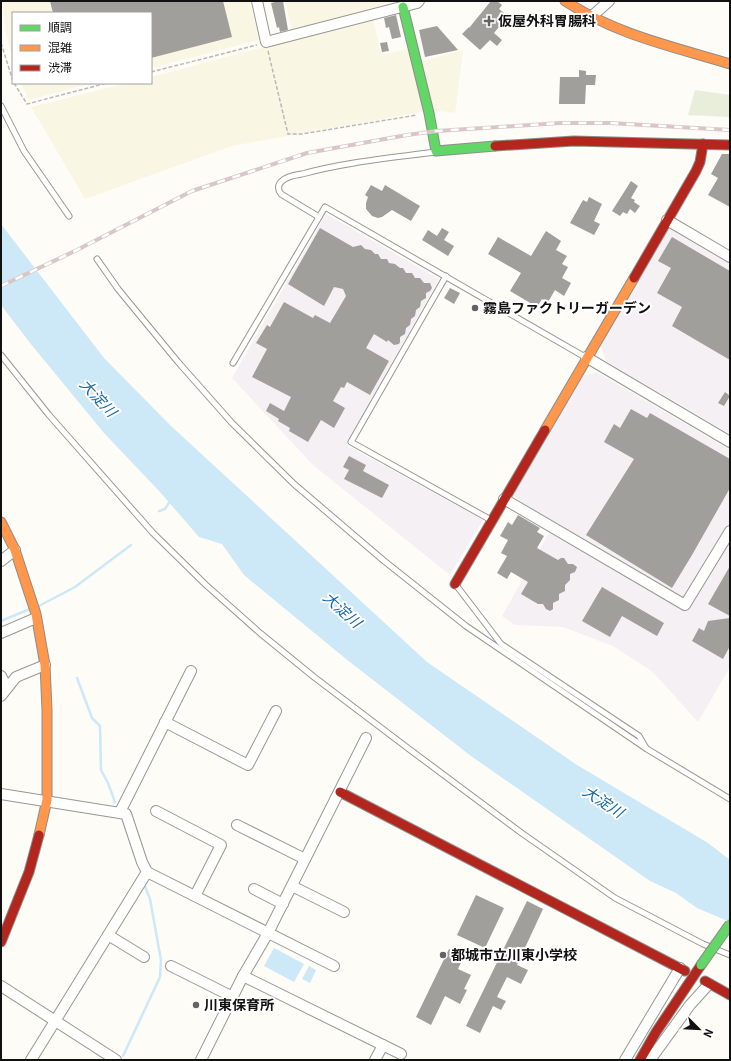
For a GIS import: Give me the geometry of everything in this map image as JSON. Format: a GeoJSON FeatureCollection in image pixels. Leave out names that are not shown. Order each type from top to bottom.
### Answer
{"type":"FeatureCollection","features":[{"type":"Feature","properties":{"kind":"street"},"geometry":{"type":"LineString","coordinates":[[257,1],[266,42],[400,5],[417,3],[419,1]]}},
{"type":"Feature","properties":{"kind":"street"},"geometry":{"type":"LineString","coordinates":[[565,1],[591,17],[614,28],[730,64]]}},
{"type":"Feature","properties":{"kind":"street"},"geometry":{"type":"LineString","coordinates":[[591,17],[609,1]]}},
{"type":"Feature","properties":{"kind":"street"},"geometry":{"type":"LineString","coordinates":[[400,5],[429,113],[436,151],[574,141],[730,145]]}},
{"type":"Feature","properties":{"kind":"street"},"geometry":{"type":"LineString","coordinates":[[455,584],[586,357],[696,171],[700,162],[703,144]]}},
{"type":"Feature","properties":{"kind":"street"},"geometry":{"type":"LineString","coordinates":[[667,220],[730,257]]}},
{"type":"Feature","properties":{"kind":"street"},"geometry":{"type":"LineString","coordinates":[[586,357],[730,442]]}},
{"type":"Feature","properties":{"kind":"street"},"geometry":{"type":"LineString","coordinates":[[504,499],[685,605],[730,531]]}},
{"type":"Feature","properties":{"kind":"street"},"geometry":{"type":"LineString","coordinates":[[1,522],[15,550],[36,616],[45,665],[47,710],[47,800],[38,844],[29,872],[1,942]]}},
{"type":"Feature","properties":{"kind":"street"},"geometry":{"type":"LineString","coordinates":[[1,561],[15,550]]}},
{"type":"Feature","properties":{"kind":"street"},"geometry":{"type":"LineString","coordinates":[[1,633],[36,616]]}},
{"type":"Feature","properties":{"kind":"street"},"geometry":{"type":"LineString","coordinates":[[2,681],[45,665]]}},
{"type":"Feature","properties":{"kind":"street"},"geometry":{"type":"LineString","coordinates":[[120,812],[191,671]]}},
{"type":"Feature","properties":{"kind":"street"},"geometry":{"type":"LineString","coordinates":[[1,696],[16,677]]}},
{"type":"Feature","properties":{"kind":"street"},"geometry":{"type":"LineString","coordinates":[[165,722],[248,765],[276,711]]}},
{"type":"Feature","properties":{"kind":"street"},"geometry":{"type":"LineString","coordinates":[[201,1060],[268,933],[366,738]]}},
{"type":"Feature","properties":{"kind":"street"},"geometry":{"type":"LineString","coordinates":[[340,792],[682,970],[625,1060]]}},
{"type":"Feature","properties":{"kind":"street"},"geometry":{"type":"LineString","coordinates":[[1,794],[47,800],[126,814],[142,862],[147,872],[334,966]]}},
{"type":"Feature","properties":{"kind":"street"},"geometry":{"type":"LineString","coordinates":[[156,812],[220,845],[195,896]]}},
{"type":"Feature","properties":{"kind":"street"},"geometry":{"type":"LineString","coordinates":[[237,825],[305,859]]}},
{"type":"Feature","properties":{"kind":"street"},"geometry":{"type":"LineString","coordinates":[[31,1060],[147,872]]}},
{"type":"Feature","properties":{"kind":"street"},"geometry":{"type":"LineString","coordinates":[[292,886],[344,912]]}},
{"type":"Feature","properties":{"kind":"street"},"geometry":{"type":"LineString","coordinates":[[254,889],[282,904]]}},
{"type":"Feature","properties":{"kind":"street"},"geometry":{"type":"LineString","coordinates":[[640,1060],[656,1032],[730,924]]}},
{"type":"Feature","properties":{"kind":"street"},"geometry":{"type":"LineString","coordinates":[[108,935],[144,957]]}},
{"type":"Feature","properties":{"kind":"street"},"geometry":{"type":"LineString","coordinates":[[171,966],[233,997]]}},
{"type":"Feature","properties":{"kind":"street"},"geometry":{"type":"LineString","coordinates":[[244,976],[401,1054]]}},
{"type":"Feature","properties":{"kind":"street"},"geometry":{"type":"LineString","coordinates":[[650,1060],[707,983],[730,995]]}},
{"type":"Feature","properties":{"kind":"street"},"geometry":{"type":"LineString","coordinates":[[1,986],[116,1060]]}},
{"type":"Feature","properties":{"kind":"street"},"geometry":{"type":"LineString","coordinates":[[375,1060],[383,1045]]}},
{"type":"Feature","properties":{"kind":"lane"},"geometry":{"type":"LineString","coordinates":[[1,106],[24,151],[69,216]]}},
{"type":"Feature","properties":{"kind":"lane"},"geometry":{"type":"LineString","coordinates":[[319,217],[281,194],[278,191],[278,186],[282,181],[289,177],[324,168],[436,151]]}},
{"type":"Feature","properties":{"kind":"lane"},"geometry":{"type":"LineString","coordinates":[[233,363],[325,206],[586,357]]}},
{"type":"Feature","properties":{"kind":"lane"},"geometry":{"type":"LineString","coordinates":[[97,259],[118,289],[178,362],[232,423],[294,484],[383,560],[466,626],[646,749],[730,799]]}},
{"type":"Feature","properties":{"kind":"lane"},"geometry":{"type":"LineString","coordinates":[[446,276],[351,442],[491,520]]}},
{"type":"Feature","properties":{"kind":"lane"},"geometry":{"type":"LineString","coordinates":[[1,355],[49,415],[153,533],[228,604],[314,677],[408,750],[523,834],[615,898],[703,944],[730,955]]}},
{"type":"Feature","properties":{"kind":"lane"},"geometry":{"type":"LineString","coordinates":[[455,584],[501,644],[640,736],[646,749]]}},
{"type":"Feature","properties":{"kind":"path"},"geometry":{"type":"LineString","coordinates":[[152,72],[266,42],[288,134],[302,134],[429,113]]}},
{"type":"Feature","properties":{"kind":"path"},"geometry":{"type":"LineString","coordinates":[[1,43],[12,79]]}},
{"type":"Feature","properties":{"kind":"path"},"geometry":{"type":"LineString","coordinates":[[14,84],[26,104],[104,84]]}},
{"type":"Feature","properties":{"kind":"shaded area"},"geometry":{"type":"Polygon","coordinates":[[[2,1],[250,1],[259,40],[152,68],[152,12],[12,12],[12,57],[6,33],[2,1]]]}},
{"type":"Feature","properties":{"kind":"shaded area"},"geometry":{"type":"Polygon","coordinates":[[[285,1],[394,1],[394,3],[292,31],[285,1]]]}},
{"type":"Feature","properties":{"kind":"shaded area"},"geometry":{"type":"Polygon","coordinates":[[[373,18],[381,55],[408,49],[411,64],[463,50],[455,113],[432,110],[232,146],[85,199],[31,107],[124,84],[152,84],[152,77],[373,18]]]}},
{"type":"Feature","properties":{"kind":"shaded area"},"geometry":{"type":"Polygon","coordinates":[[[21,84],[88,84],[29,100],[21,84]]]}},
{"type":"Feature","properties":{"kind":"shaded area"},"geometry":{"type":"Polygon","coordinates":[[[326,214],[439,279],[346,445],[483,520],[450,575],[313,465],[232,378],[326,214]]]}},
{"type":"Feature","properties":{"kind":"shaded area"},"geometry":{"type":"Polygon","coordinates":[[[668,228],[730,264],[730,434],[606,361],[600,344],[668,228]]]}},
{"type":"Feature","properties":{"kind":"shaded area"},"geometry":{"type":"Polygon","coordinates":[[[596,372],[730,450],[730,667],[698,722],[653,672],[613,646],[563,627],[515,625],[502,616],[554,524],[517,502],[513,493],[583,376],[596,372]]]}},
{"type":"Feature","properties":{"kind":"green space"},"geometry":{"type":"Polygon","coordinates":[[[695,90],[730,95],[730,117],[688,115],[695,90]]]}},
{"type":"Feature","properties":{"kind":"water","name":"大淀川"},"geometry":{"type":"Polygon","coordinates":[[[1,224],[104,358],[171,426],[427,662],[577,765],[708,843],[730,860],[730,922],[697,908],[676,893],[650,881],[471,756],[346,659],[244,575],[222,544],[199,537],[160,492],[104,433],[30,343],[1,305],[1,224]]]}},
{"type":"Feature","properties":{"kind":"water"},"geometry":{"type":"Polygon","coordinates":[[[274,948],[304,964],[294,982],[264,966],[274,948]]]}},
{"type":"Feature","properties":{"kind":"water"},"geometry":{"type":"Polygon","coordinates":[[[309,966],[316,970],[310,983],[302,979],[309,966]]]}},
{"type":"Feature","properties":{"kind":"building"},"geometry":{"type":"Polygon","coordinates":[[[50,1],[223,1],[232,37],[152,58],[152,12],[53,12],[50,1]]]}},
{"type":"Feature","properties":{"kind":"building"},"geometry":{"type":"Polygon","coordinates":[[[283,1],[288,30],[280,32],[279,27],[277,28],[271,3],[283,1]]]}},
{"type":"Feature","properties":{"kind":"building","name":"仮屋外科胃腸科"},"geometry":{"type":"Polygon","coordinates":[[[491,1],[497,1],[502,5],[499,9],[508,16],[494,33],[502,40],[497,46],[490,40],[480,50],[462,34],[469,28],[491,1]]]}},
{"type":"Feature","properties":{"kind":"building"},"geometry":{"type":"Polygon","coordinates":[[[396,15],[401,37],[392,39],[389,27],[386,28],[384,18],[396,15]]]}},
{"type":"Feature","properties":{"kind":"building"},"geometry":{"type":"Polygon","coordinates":[[[437,26],[458,50],[425,57],[419,30],[437,26]]]}},
{"type":"Feature","properties":{"kind":"building"},"geometry":{"type":"Polygon","coordinates":[[[387,42],[389,51],[382,52],[380,43],[387,42]]]}},
{"type":"Feature","properties":{"kind":"building"},"geometry":{"type":"Polygon","coordinates":[[[579,70],[586,71],[586,75],[596,75],[595,85],[586,85],[585,104],[559,104],[560,77],[579,77],[579,70]]]}},
{"type":"Feature","properties":{"kind":"building"},"geometry":{"type":"Polygon","coordinates":[[[722,154],[730,154],[730,207],[708,195],[718,178],[711,174],[722,154]]]}},
{"type":"Feature","properties":{"kind":"building"},"geometry":{"type":"Polygon","coordinates":[[[631,181],[638,186],[631,198],[640,206],[635,213],[630,209],[627,214],[623,212],[620,216],[612,211],[631,181]]]}},
{"type":"Feature","properties":{"kind":"building"},"geometry":{"type":"Polygon","coordinates":[[[371,185],[382,191],[385,185],[420,206],[411,221],[392,210],[382,217],[378,218],[372,216],[366,209],[368,197],[365,195],[371,185]]]}},
{"type":"Feature","properties":{"kind":"building"},"geometry":{"type":"Polygon","coordinates":[[[589,197],[602,204],[594,221],[600,224],[594,235],[570,223],[583,200],[587,202],[589,197]]]}},
{"type":"Feature","properties":{"kind":"building"},"geometry":{"type":"Polygon","coordinates":[[[320,228],[353,247],[361,245],[365,249],[371,250],[375,254],[378,254],[381,259],[387,259],[389,263],[403,268],[406,273],[412,273],[415,278],[420,278],[424,283],[430,283],[432,288],[426,293],[426,298],[421,301],[420,307],[416,310],[415,316],[411,319],[410,325],[406,328],[405,334],[400,337],[399,344],[394,345],[388,340],[387,342],[374,334],[366,348],[389,361],[370,395],[347,382],[344,388],[341,387],[333,401],[345,408],[334,428],[321,420],[308,442],[289,431],[290,428],[278,421],[279,419],[266,411],[270,403],[284,411],[291,397],[252,377],[267,349],[256,343],[267,325],[270,327],[284,302],[313,318],[315,315],[330,323],[346,296],[343,289],[334,287],[324,306],[288,284],[320,228]]]}},
{"type":"Feature","properties":{"kind":"building"},"geometry":{"type":"Polygon","coordinates":[[[442,228],[449,232],[444,240],[454,246],[448,256],[422,240],[428,230],[437,236],[442,228]]]}},
{"type":"Feature","properties":{"kind":"building"},"geometry":{"type":"Polygon","coordinates":[[[546,231],[561,241],[556,250],[567,256],[562,264],[568,267],[562,278],[571,283],[564,296],[555,290],[548,302],[542,299],[537,307],[510,291],[521,273],[488,254],[498,237],[531,256],[546,231]]]}},
{"type":"Feature","properties":{"kind":"building"},"geometry":{"type":"Polygon","coordinates":[[[672,237],[730,271],[730,360],[672,326],[682,307],[657,293],[671,268],[658,261],[672,237]]]}},
{"type":"Feature","properties":{"kind":"building"},"geometry":{"type":"Polygon","coordinates":[[[450,288],[460,293],[454,304],[444,298],[450,288]]]}},
{"type":"Feature","properties":{"kind":"building"},"geometry":{"type":"Polygon","coordinates":[[[725,392],[730,396],[724,406],[718,403],[725,392]]]}},
{"type":"Feature","properties":{"kind":"building"},"geometry":{"type":"Polygon","coordinates":[[[631,409],[647,418],[650,413],[730,459],[730,488],[672,588],[586,535],[634,459],[604,442],[614,424],[620,428],[631,409]]]}},
{"type":"Feature","properties":{"kind":"building"},"geometry":{"type":"Polygon","coordinates":[[[349,456],[366,465],[363,471],[389,485],[382,498],[344,479],[349,470],[343,467],[349,456]]]}},
{"type":"Feature","properties":{"kind":"building"},"geometry":{"type":"Polygon","coordinates":[[[518,515],[540,528],[537,532],[544,536],[537,548],[558,560],[564,558],[568,564],[573,564],[577,567],[575,572],[570,574],[570,580],[565,585],[565,591],[559,594],[559,600],[553,603],[553,609],[550,611],[546,609],[543,604],[538,604],[521,594],[528,582],[511,572],[507,579],[497,573],[507,556],[501,553],[508,540],[500,536],[508,522],[512,525],[518,515]]]}},
{"type":"Feature","properties":{"kind":"building"},"geometry":{"type":"Polygon","coordinates":[[[730,566],[730,616],[708,604],[730,566]]]}},
{"type":"Feature","properties":{"kind":"building"},"geometry":{"type":"Polygon","coordinates":[[[602,587],[664,623],[657,636],[622,616],[610,637],[582,621],[602,587]]]}},
{"type":"Feature","properties":{"kind":"building"},"geometry":{"type":"Polygon","coordinates":[[[730,618],[730,646],[723,659],[692,641],[699,628],[704,631],[708,621],[730,618]]]}},
{"type":"Feature","properties":{"kind":"building"},"geometry":{"type":"Polygon","coordinates":[[[476,895],[504,908],[485,948],[457,935],[476,895]]]}},
{"type":"Feature","properties":{"kind":"building"},"geometry":{"type":"Polygon","coordinates":[[[527,901],[543,909],[517,965],[528,970],[521,984],[507,977],[497,997],[506,1001],[501,1010],[493,1006],[480,1033],[466,1026],[527,901]]]}},
{"type":"Feature","properties":{"kind":"building"},"geometry":{"type":"Polygon","coordinates":[[[449,949],[464,956],[458,969],[471,975],[464,989],[467,990],[460,1004],[445,996],[431,1025],[416,1017],[449,949]]]}},
{"type":"Feature","properties":{"kind":"waterway"},"geometry":{"type":"LineString","coordinates":[[159,511],[165,509],[170,501]]}},
{"type":"Feature","properties":{"kind":"waterway"},"geometry":{"type":"LineString","coordinates":[[39,606],[75,587],[131,545]]}},
{"type":"Feature","properties":{"kind":"waterway"},"geometry":{"type":"LineString","coordinates":[[1,621],[30,609]]}},
{"type":"Feature","properties":{"kind":"waterway"},"geometry":{"type":"LineString","coordinates":[[77,678],[92,718],[100,726],[101,770],[108,783],[115,802]]}},
{"type":"Feature","properties":{"kind":"waterway"},"geometry":{"type":"LineString","coordinates":[[123,1056],[160,977],[161,960],[150,899],[144,884]]}},
{"type":"Feature","properties":{"kind":"railway"},"geometry":{"type":"LineString","coordinates":[[1,286],[77,250],[192,191],[307,153],[437,131],[560,123],[610,123],[730,130]]}},
{"type":"Feature","properties":{"kind":"traffic: fast"},"geometry":{"type":"LineString","coordinates":[[403,7],[429,113],[436,151],[495,146]]}},
{"type":"Feature","properties":{"kind":"traffic: fast"},"geometry":{"type":"LineString","coordinates":[[701,965],[730,924]]}},
{"type":"Feature","properties":{"kind":"traffic: slow"},"geometry":{"type":"LineString","coordinates":[[565,1],[604,23],[666,45],[730,64]]}},
{"type":"Feature","properties":{"kind":"traffic: slow"},"geometry":{"type":"LineString","coordinates":[[545,430],[634,278]]}},
{"type":"Feature","properties":{"kind":"traffic: slow"},"geometry":{"type":"LineString","coordinates":[[1,522],[15,550],[36,614],[45,665],[47,710],[47,800],[39,835]]}},
{"type":"Feature","properties":{"kind":"traffic: jam"},"geometry":{"type":"LineString","coordinates":[[495,146],[574,141],[730,145]]}},
{"type":"Feature","properties":{"kind":"traffic: jam"},"geometry":{"type":"LineString","coordinates":[[634,278],[696,171],[700,162],[703,144]]}},
{"type":"Feature","properties":{"kind":"traffic: jam"},"geometry":{"type":"LineString","coordinates":[[455,584],[545,430]]}},
{"type":"Feature","properties":{"kind":"traffic: jam"},"geometry":{"type":"LineString","coordinates":[[340,792],[685,971]]}},
{"type":"Feature","properties":{"kind":"traffic: jam"},"geometry":{"type":"LineString","coordinates":[[1,942],[29,872],[39,835]]}},
{"type":"Feature","properties":{"kind":"traffic: jam"},"geometry":{"type":"LineString","coordinates":[[640,1060],[656,1032],[701,965]]}},
{"type":"Feature","properties":{"kind":"traffic: jam"},"geometry":{"type":"LineString","coordinates":[[705,981],[730,995]]}},
{"type":"Feature","properties":{"kind":"place","name":"仮屋外科胃腸科"},"geometry":{"type":"Point","coordinates":[489,21]}},
{"type":"Feature","properties":{"kind":"place","name":"霧島ファクトリーガーデン"},"geometry":{"type":"Point","coordinates":[475,308]}},
{"type":"Feature","properties":{"kind":"place","name":"都城市立川東小学校"},"geometry":{"type":"Point","coordinates":[443,955]}},
{"type":"Feature","properties":{"kind":"place","name":"川東保育所"},"geometry":{"type":"Point","coordinates":[196,1005]}}]}
